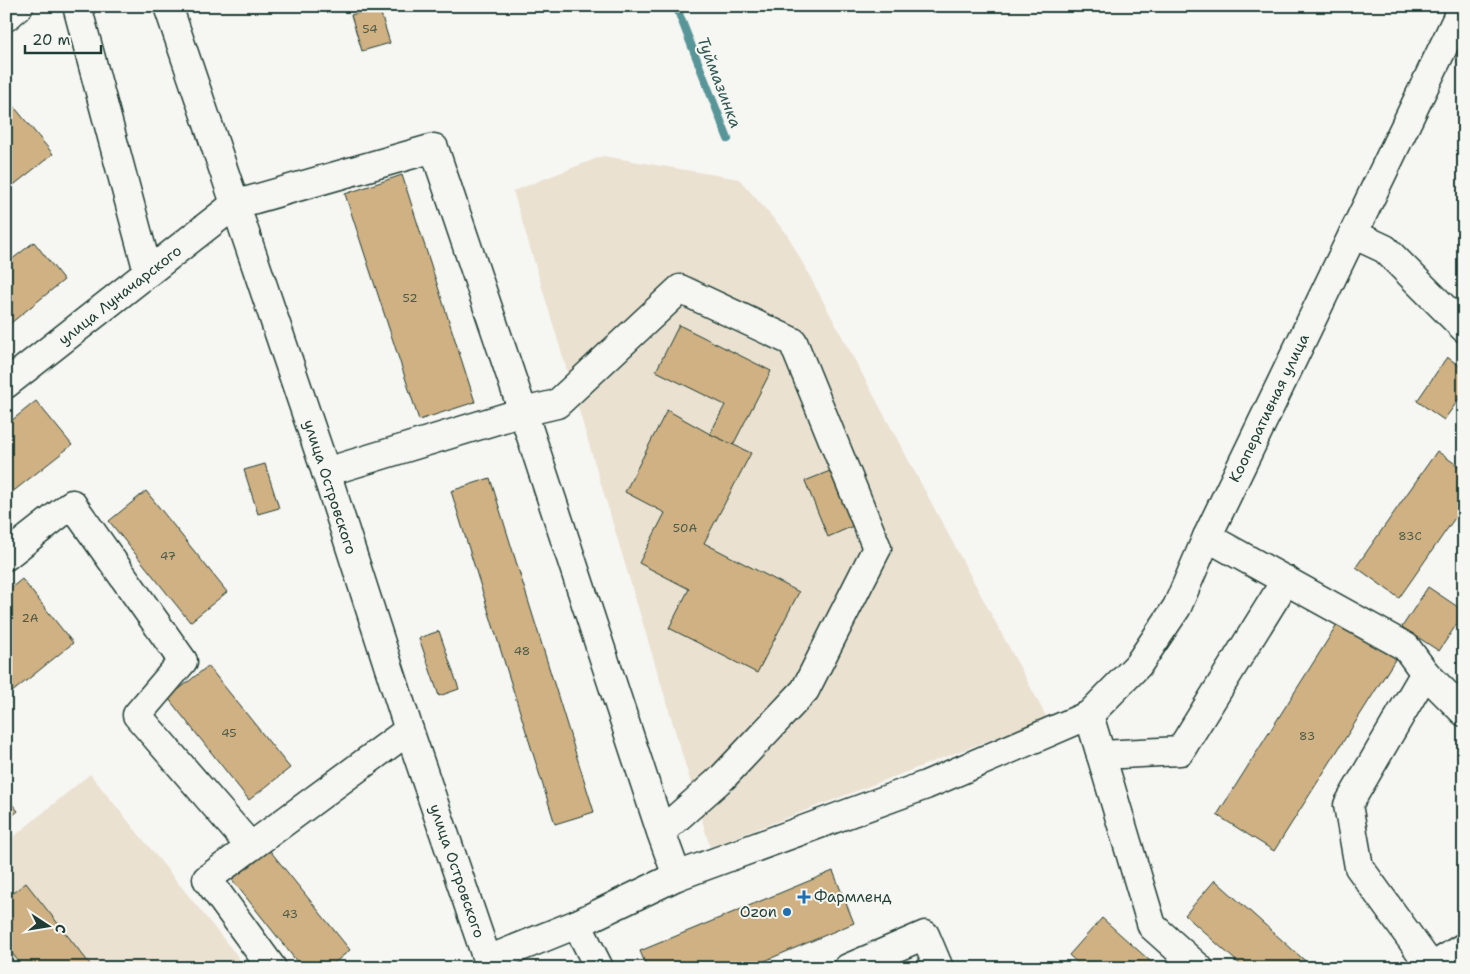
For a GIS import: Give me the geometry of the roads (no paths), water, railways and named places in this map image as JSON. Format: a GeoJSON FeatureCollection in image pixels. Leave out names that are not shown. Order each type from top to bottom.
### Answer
{"type":"FeatureCollection","features":[{"type":"Feature","properties":{"kind":"street"},"geometry":{"type":"LineString","coordinates":[[6,17],[18,6]]}},
{"type":"Feature","properties":{"kind":"street"},"geometry":{"type":"LineString","coordinates":[[77,6],[148,272]]}},
{"type":"Feature","properties":{"kind":"street","name":"улица Островского"},"geometry":{"type":"LineString","coordinates":[[168,6],[326,472],[409,730],[489,964]]}},
{"type":"Feature","properties":{"kind":"street","name":"Кооперативная улица"},"geometry":{"type":"LineString","coordinates":[[489,964],[677,876],[926,785],[1089,715],[1138,665],[1177,607],[1207,537],[1463,6]]}},
{"type":"Feature","properties":{"kind":"street"},"geometry":{"type":"LineString","coordinates":[[234,205],[434,148],[677,876]]}},
{"type":"Feature","properties":{"kind":"street","name":"улица Луначарского"},"geometry":{"type":"LineString","coordinates":[[6,384],[234,205]]}},
{"type":"Feature","properties":{"kind":"street"},"geometry":{"type":"LineString","coordinates":[[1353,234],[1385,249],[1464,328]]}},
{"type":"Feature","properties":{"kind":"street"},"geometry":{"type":"LineString","coordinates":[[326,472],[523,412],[557,404],[680,289],[793,342],[877,548],[805,690],[723,777],[661,832]]}},
{"type":"Feature","properties":{"kind":"street"},"geometry":{"type":"LineString","coordinates":[[6,556],[72,504],[183,661],[137,715],[250,846]]}},
{"type":"Feature","properties":{"kind":"street"},"geometry":{"type":"LineString","coordinates":[[1207,537],[1406,647],[1425,673],[1464,712]]}},
{"type":"Feature","properties":{"kind":"street"},"geometry":{"type":"LineString","coordinates":[[1101,755],[1180,751],[1286,580]]}},
{"type":"Feature","properties":{"kind":"street"},"geometry":{"type":"LineString","coordinates":[[1425,673],[1348,805],[1359,867],[1432,968],[1464,947]]}},
{"type":"Feature","properties":{"kind":"street"},"geometry":{"type":"LineString","coordinates":[[1089,715],[1152,926],[1199,968]]}},
{"type":"Feature","properties":{"kind":"street"},"geometry":{"type":"LineString","coordinates":[[272,968],[206,879],[409,730]]}},
{"type":"Feature","properties":{"kind":"street"},"geometry":{"type":"LineString","coordinates":[[577,924],[599,968]]}},
{"type":"Feature","properties":{"kind":"street"},"geometry":{"type":"LineString","coordinates":[[848,968],[925,935],[939,968]]}},
{"type":"Feature","properties":{"kind":"waterway","name":"Туймазинка"},"geometry":{"type":"LineString","coordinates":[[676,6],[728,139]]}},
{"type":"Feature","properties":{"kind":"place","name":"Фармленд"},"geometry":{"type":"Point","coordinates":[804,897]}},
{"type":"Feature","properties":{"kind":"place","name":"Ozon"},"geometry":{"type":"Point","coordinates":[787,912]}}]}
